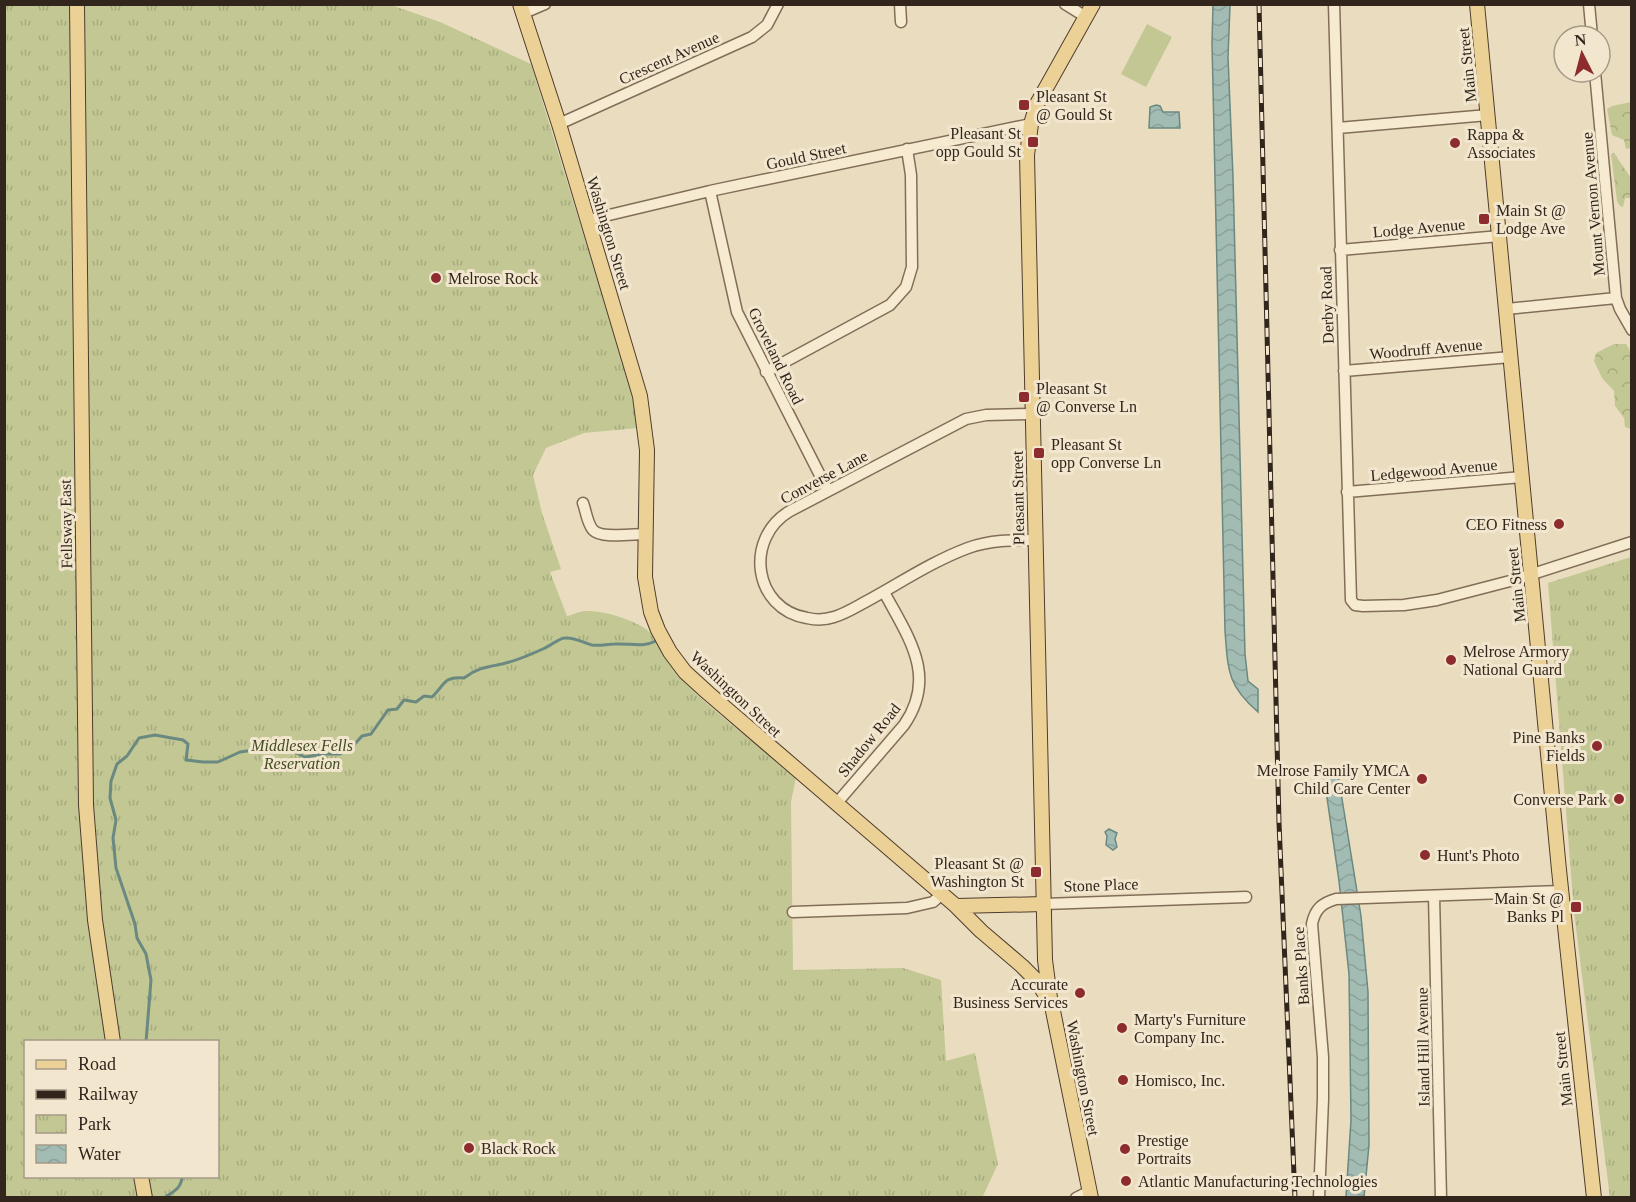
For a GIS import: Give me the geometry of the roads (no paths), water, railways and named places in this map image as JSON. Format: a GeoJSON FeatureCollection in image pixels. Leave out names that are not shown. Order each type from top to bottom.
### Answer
{"type":"FeatureCollection","features":[{"type":"Feature","properties":{"kind":"main road","name":"Fellsway East"},"geometry":{"type":"LineString","coordinates":[[77,4],[86,805],[95,920],[114,1040]]}},
{"type":"Feature","properties":{"kind":"main road","name":"Main Street"},"geometry":{"type":"LineString","coordinates":[[1477,4],[1562,891],[1594,1197]]}},
{"type":"Feature","properties":{"kind":"main road","name":"Washington Street"},"geometry":{"type":"LineString","coordinates":[[522,9],[588,220],[644,413],[647,450],[645,577],[648,601],[658,630],[670,652],[685,672],[956,906],[1037,981],[1052,1006],[1091,1194]]}},
{"type":"Feature","properties":{"kind":"main road","name":"Pleasant Street"},"geometry":{"type":"LineString","coordinates":[[1052,1006],[1046,960],[1044,904],[1027,168],[1031,123],[1040,97],[1089,11]]}},
{"type":"Feature","properties":{"kind":"main road","name":"Stone Place"},"geometry":{"type":"LineString","coordinates":[[956,906],[1044,904]]}},
{"type":"Feature","properties":{"kind":"main road"},"geometry":{"type":"LineString","coordinates":[[141,1178],[145,1197]]}},
{"type":"Feature","properties":{"kind":"street"},"geometry":{"type":"LineString","coordinates":[[522,9],[544,4]]}},
{"type":"Feature","properties":{"kind":"street","name":"Crescent Avenue"},"geometry":{"type":"LineString","coordinates":[[559,124],[752,37],[767,25],[778,4]]}},
{"type":"Feature","properties":{"kind":"street"},"geometry":{"type":"LineString","coordinates":[[900,4],[901,22]]}},
{"type":"Feature","properties":{"kind":"street"},"geometry":{"type":"LineString","coordinates":[[1065,4],[1089,11]]}},
{"type":"Feature","properties":{"kind":"street","name":"Derby Road"},"geometry":{"type":"LineString","coordinates":[[1335,4],[1350,596],[1353,603],[1363,606],[1424,603],[1532,573]]}},
{"type":"Feature","properties":{"kind":"street"},"geometry":{"type":"LineString","coordinates":[[1588,4],[1590,24]]}},
{"type":"Feature","properties":{"kind":"street","name":"Mount Vernon Avenue"},"geometry":{"type":"LineString","coordinates":[[1596,84],[1616,298],[1632,330]]}},
{"type":"Feature","properties":{"kind":"street"},"geometry":{"type":"LineString","coordinates":[[1338,128],[1488,115]]}},
{"type":"Feature","properties":{"kind":"street","name":"Gould Street"},"geometry":{"type":"LineString","coordinates":[[588,220],[711,191],[1031,123]]}},
{"type":"Feature","properties":{"kind":"street"},"geometry":{"type":"LineString","coordinates":[[766,372],[890,305],[903,292],[910,277],[913,262],[911,175],[907,149]]}},
{"type":"Feature","properties":{"kind":"street","name":"Groveland Road"},"geometry":{"type":"LineString","coordinates":[[711,191],[737,312],[828,491]]}},
{"type":"Feature","properties":{"kind":"street","name":"Lodge Avenue"},"geometry":{"type":"LineString","coordinates":[[1340,250],[1500,236]]}},
{"type":"Feature","properties":{"kind":"street"},"geometry":{"type":"LineString","coordinates":[[1507,309],[1616,298]]}},
{"type":"Feature","properties":{"kind":"street","name":"Woodruff Avenue"},"geometry":{"type":"LineString","coordinates":[[1344,371],[1511,357]]}},
{"type":"Feature","properties":{"kind":"street","name":"Converse Lane"},"geometry":{"type":"LineString","coordinates":[[1032,414],[986,415],[966,419],[785,514],[768,532],[761,548],[760,560],[766,589],[777,603],[798,616],[815,620],[839,615],[967,549],[991,542],[1035,540]]}},
{"type":"Feature","properties":{"kind":"street","name":"Ledgewood Avenue"},"geometry":{"type":"LineString","coordinates":[[1347,492],[1522,477]]}},
{"type":"Feature","properties":{"kind":"street"},"geometry":{"type":"LineString","coordinates":[[583,503],[591,528],[597,533],[645,534]]}},
{"type":"Feature","properties":{"kind":"street"},"geometry":{"type":"LineString","coordinates":[[1532,573],[1632,542]]}},
{"type":"Feature","properties":{"kind":"street","name":"Shadow Road"},"geometry":{"type":"LineString","coordinates":[[836,804],[904,725],[918,696],[920,680],[916,655],[884,592]]}},
{"type":"Feature","properties":{"kind":"street","name":"Banks Place"},"geometry":{"type":"LineString","coordinates":[[1319,1197],[1323,1057],[1312,924],[1320,905],[1336,899],[1562,891]]}},
{"type":"Feature","properties":{"kind":"street"},"geometry":{"type":"LineString","coordinates":[[793,912],[914,908],[933,902],[942,894]]}},
{"type":"Feature","properties":{"kind":"street","name":"Island Hill Avenue"},"geometry":{"type":"LineString","coordinates":[[1434,896],[1441,1197]]}},
{"type":"Feature","properties":{"kind":"street","name":"Stone Place"},"geometry":{"type":"LineString","coordinates":[[1044,904],[1246,897]]}},
{"type":"Feature","properties":{"kind":"street"},"geometry":{"type":"LineString","coordinates":[[1076,1197],[1091,1194]]}},
{"type":"Feature","properties":{"kind":"water"},"geometry":{"type":"Polygon","coordinates":[[[1213,5],[1230,5],[1228,57],[1245,654],[1248,681],[1258,689],[1258,712],[1240,693],[1231,676],[1225,631],[1213,5]]]}},
{"type":"Feature","properties":{"kind":"water"},"geometry":{"type":"Polygon","coordinates":[[[1160,106],[1163,112],[1179,112],[1180,128],[1149,128],[1150,107],[1160,106]]]}},
{"type":"Feature","properties":{"kind":"water"},"geometry":{"type":"Polygon","coordinates":[[[1337,768],[1361,916],[1368,992],[1369,1145],[1364,1197],[1346,1197],[1351,1120],[1349,974],[1339,881],[1323,770],[1337,768]]]}},
{"type":"Feature","properties":{"kind":"water"},"geometry":{"type":"Polygon","coordinates":[[[1109,829],[1117,833],[1115,839],[1117,847],[1113,850],[1106,845],[1105,832],[1109,829]]]}},
{"type":"Feature","properties":{"kind":"waterway"},"geometry":{"type":"LineString","coordinates":[[146,1040],[151,980],[146,954],[137,938],[135,924],[116,868],[113,838],[116,820],[110,798],[111,781],[117,764],[127,756],[139,738],[155,735],[183,740],[188,744],[186,760],[203,762],[218,762],[240,752],[254,750],[292,751],[305,757],[340,754],[352,747],[362,736],[371,734],[388,710],[397,709],[404,700],[416,702],[424,696],[432,697],[445,682],[452,678],[464,678],[482,668],[507,663],[545,648],[560,639],[572,638],[592,645],[641,645],[656,641]]}},
{"type":"Feature","properties":{"kind":"waterway"},"geometry":{"type":"LineString","coordinates":[[164,1198],[179,1187],[182,1178]]}},
{"type":"Feature","properties":{"kind":"railway"},"geometry":{"type":"LineString","coordinates":[[1259,4],[1279,823],[1295,1198]]}},
{"type":"Feature","properties":{"kind":"place","name":"Pleasant St @ Gould St"},"geometry":{"type":"Point","coordinates":[1024,105]}},
{"type":"Feature","properties":{"kind":"place","name":"Pleasant St opp Gould St"},"geometry":{"type":"Point","coordinates":[1033,142]}},
{"type":"Feature","properties":{"kind":"place","name":"Rappa & Associates"},"geometry":{"type":"Point","coordinates":[1455,143]}},
{"type":"Feature","properties":{"kind":"place","name":"Main St @ Lodge Ave"},"geometry":{"type":"Point","coordinates":[1484,219]}},
{"type":"Feature","properties":{"kind":"place","name":"Melrose Rock"},"geometry":{"type":"Point","coordinates":[436,278]}},
{"type":"Feature","properties":{"kind":"place","name":"Pleasant St @ Converse Ln"},"geometry":{"type":"Point","coordinates":[1024,397]}},
{"type":"Feature","properties":{"kind":"place","name":"Pleasant St opp Converse Ln"},"geometry":{"type":"Point","coordinates":[1039,453]}},
{"type":"Feature","properties":{"kind":"place","name":"CEO Fitness"},"geometry":{"type":"Point","coordinates":[1559,524]}},
{"type":"Feature","properties":{"kind":"place","name":"Melrose Armory National Guard"},"geometry":{"type":"Point","coordinates":[1451,660]}},
{"type":"Feature","properties":{"kind":"place","name":"Pine Banks Fields"},"geometry":{"type":"Point","coordinates":[1597,746]}},
{"type":"Feature","properties":{"kind":"place","name":"Melrose Family YMCA Child Care Center"},"geometry":{"type":"Point","coordinates":[1422,779]}},
{"type":"Feature","properties":{"kind":"place","name":"Converse Park"},"geometry":{"type":"Point","coordinates":[1619,799]}},
{"type":"Feature","properties":{"kind":"place","name":"Hunt's Photo"},"geometry":{"type":"Point","coordinates":[1425,855]}},
{"type":"Feature","properties":{"kind":"place","name":"Pleasant St @ Washington St"},"geometry":{"type":"Point","coordinates":[1036,872]}},
{"type":"Feature","properties":{"kind":"place","name":"Main St @ Banks Pl"},"geometry":{"type":"Point","coordinates":[1576,907]}},
{"type":"Feature","properties":{"kind":"place","name":"Accurate Business Services"},"geometry":{"type":"Point","coordinates":[1080,993]}},
{"type":"Feature","properties":{"kind":"place","name":"Marty's Furniture Company Inc."},"geometry":{"type":"Point","coordinates":[1122,1028]}},
{"type":"Feature","properties":{"kind":"place","name":"Homisco, Inc."},"geometry":{"type":"Point","coordinates":[1123,1080]}},
{"type":"Feature","properties":{"kind":"place","name":"Black Rock"},"geometry":{"type":"Point","coordinates":[469,1148]}},
{"type":"Feature","properties":{"kind":"place","name":"Prestige Portraits"},"geometry":{"type":"Point","coordinates":[1125,1149]}},
{"type":"Feature","properties":{"kind":"place","name":"Atlantic Manufacturing Technologies"},"geometry":{"type":"Point","coordinates":[1126,1181]}},
{"type":"Feature","properties":{"kind":"park label","name":"Middlesex Fells Reservation"},"geometry":{"type":"Point","coordinates":[302,754]}}]}
